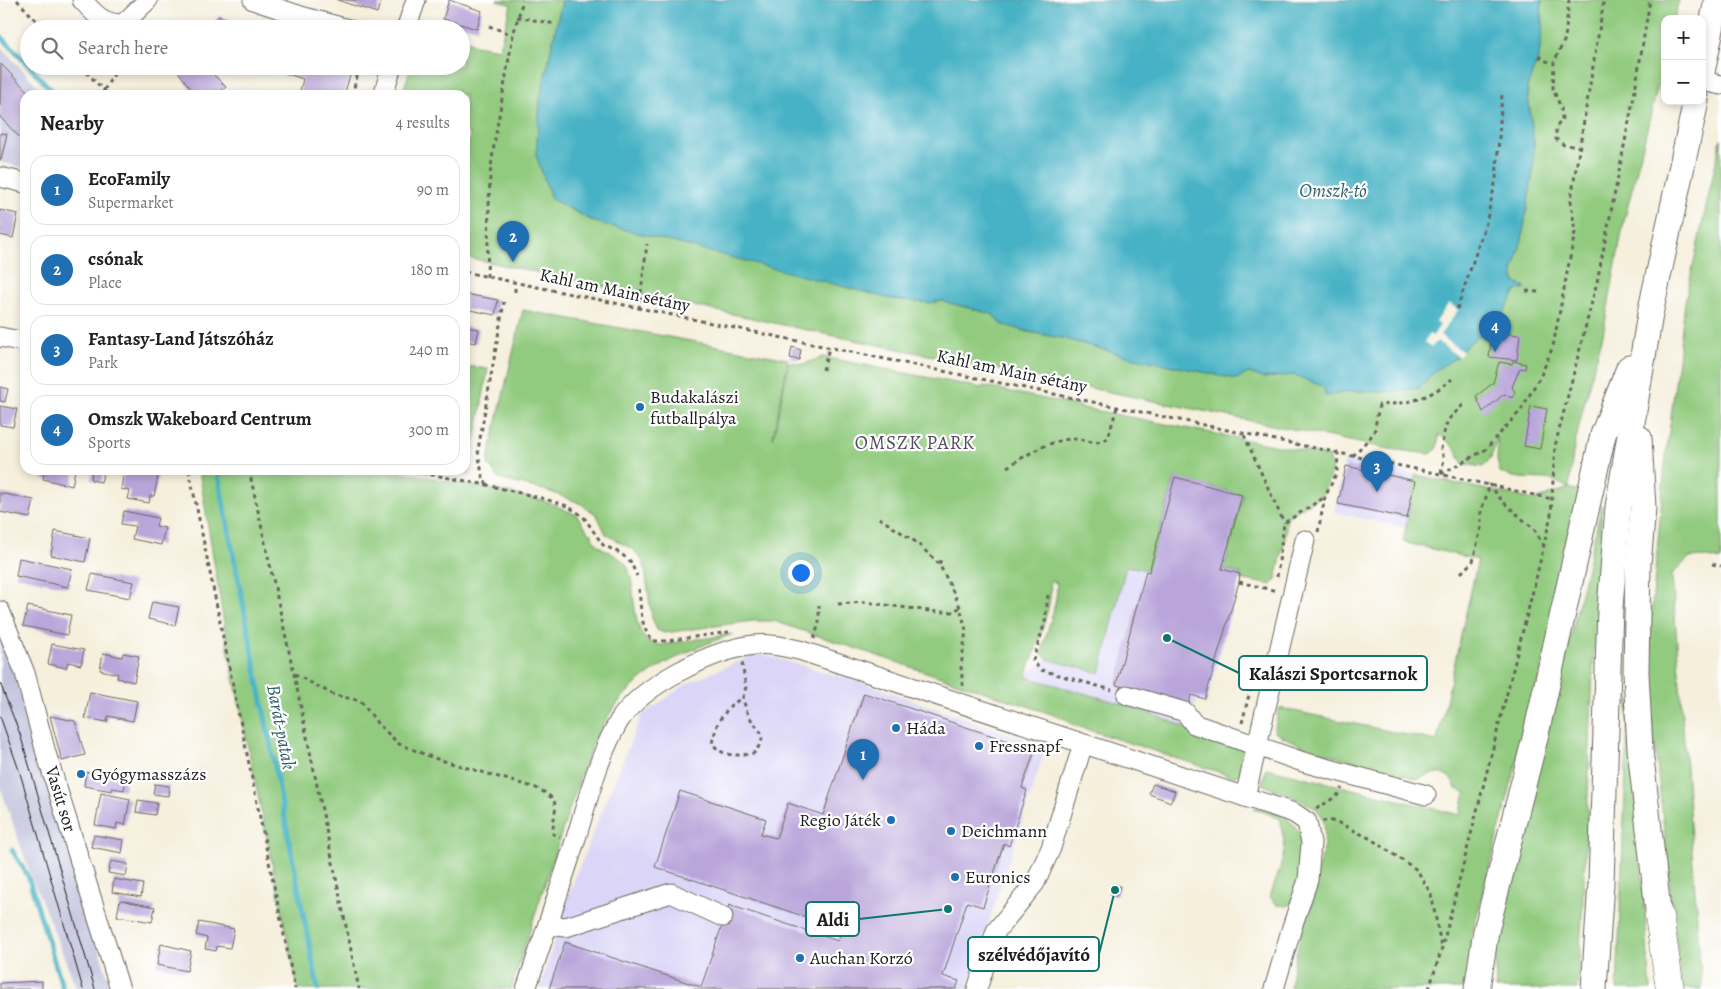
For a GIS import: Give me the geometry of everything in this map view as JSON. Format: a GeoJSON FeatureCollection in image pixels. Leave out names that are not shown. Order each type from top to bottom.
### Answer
{"type":"FeatureCollection","features":[{"type":"Feature","properties":{"kind":"highway"},"geometry":{"type":"LineString","coordinates":[[1659,916],[1670,989]]}},
{"type":"Feature","properties":{"kind":"main road"},"geometry":{"type":"LineString","coordinates":[[1704,60],[1717,0]]}},
{"type":"Feature","properties":{"kind":"main road"},"geometry":{"type":"LineString","coordinates":[[1594,989],[1612,572],[1618,507],[1650,314],[1695,105]]}},
{"type":"Feature","properties":{"kind":"main road"},"geometry":{"type":"LineString","coordinates":[[1477,989],[1486,931],[1535,738],[1603,436],[1650,314]]}},
{"type":"Feature","properties":{"kind":"main road"},"geometry":{"type":"LineString","coordinates":[[1636,391],[1643,508],[1638,564],[1636,672],[1640,749],[1659,916],[1665,989]]}},
{"type":"Feature","properties":{"kind":"street"},"geometry":{"type":"LineString","coordinates":[[82,0],[103,20]]}},
{"type":"Feature","properties":{"kind":"street"},"geometry":{"type":"LineString","coordinates":[[127,20],[148,0]]}},
{"type":"Feature","properties":{"kind":"street"},"geometry":{"type":"LineString","coordinates":[[254,0],[315,20]]}},
{"type":"Feature","properties":{"kind":"street"},"geometry":{"type":"LineString","coordinates":[[409,20],[416,0]]}},
{"type":"Feature","properties":{"kind":"street"},"geometry":{"type":"LineString","coordinates":[[385,90],[389,75]]}},
{"type":"Feature","properties":{"kind":"street"},"geometry":{"type":"LineString","coordinates":[[1706,82],[1721,85]]}},
{"type":"Feature","properties":{"kind":"street"},"geometry":{"type":"LineString","coordinates":[[0,177],[20,182]]}},
{"type":"Feature","properties":{"kind":"street"},"geometry":{"type":"LineString","coordinates":[[0,337],[20,341]]}},
{"type":"Feature","properties":{"kind":"street"},"geometry":{"type":"LineString","coordinates":[[1245,797],[1292,594],[1312,536]]}},
{"type":"Feature","properties":{"kind":"street","name":"Vasút sor"},"geometry":{"type":"LineString","coordinates":[[0,611],[25,673],[46,753],[120,989]]}},
{"type":"Feature","properties":{"kind":"street"},"geometry":{"type":"LineString","coordinates":[[526,989],[600,762],[620,721],[637,699],[677,673],[712,656],[739,639],[756,644],[775,645],[810,654],[1294,812],[1303,819],[1311,843],[1308,880],[1274,989]]}},
{"type":"Feature","properties":{"kind":"street"},"geometry":{"type":"LineString","coordinates":[[1127,695],[1185,712],[1194,724],[1258,747],[1303,762],[1426,795]]}},
{"type":"Feature","properties":{"kind":"street"},"geometry":{"type":"LineString","coordinates":[[977,989],[996,931],[1035,883],[1051,848],[1083,744]]}},
{"type":"Feature","properties":{"kind":"street"},"geometry":{"type":"LineString","coordinates":[[548,924],[566,927],[671,893],[723,917]]}},
{"type":"Feature","properties":{"kind":"path"},"geometry":{"type":"LineString","coordinates":[[16,0],[35,20]]}},
{"type":"Feature","properties":{"kind":"path"},"geometry":{"type":"LineString","coordinates":[[486,277],[490,175],[494,145],[513,35],[523,0]]}},
{"type":"Feature","properties":{"kind":"path"},"geometry":{"type":"LineString","coordinates":[[1569,0],[1565,39],[1554,62],[1553,89],[1561,108],[1562,119],[1556,128],[1556,139],[1564,146],[1580,147]]}},
{"type":"Feature","properties":{"kind":"path"},"geometry":{"type":"LineString","coordinates":[[1440,474],[1485,450],[1521,410],[1533,392],[1548,361],[1560,313],[1575,232],[1571,202],[1604,0]]}},
{"type":"Feature","properties":{"kind":"path"},"geometry":{"type":"LineString","coordinates":[[1429,989],[1442,948],[1551,514],[1555,446],[1597,282],[1634,96],[1650,0]]}},
{"type":"Feature","properties":{"kind":"path"},"geometry":{"type":"LineString","coordinates":[[517,17],[556,24]]}},
{"type":"Feature","properties":{"kind":"path"},"geometry":{"type":"LineString","coordinates":[[489,26],[513,35]]}},
{"type":"Feature","properties":{"kind":"path"},"geometry":{"type":"LineString","coordinates":[[1539,56],[1545,61],[1554,62]]}},
{"type":"Feature","properties":{"kind":"path"},"geometry":{"type":"LineString","coordinates":[[90,75],[104,90],[113,75]]}},
{"type":"Feature","properties":{"kind":"path"},"geometry":{"type":"LineString","coordinates":[[353,90],[358,75]]}},
{"type":"Feature","properties":{"kind":"path"},"geometry":{"type":"LineString","coordinates":[[1457,308],[1486,223],[1496,179],[1502,94]]}},
{"type":"Feature","properties":{"kind":"path"},"geometry":{"type":"LineString","coordinates":[[639,309],[647,244]]}},
{"type":"Feature","properties":{"kind":"path","name":"Kahl am Main sétány"},"geometry":{"type":"LineString","coordinates":[[470,273],[1489,484],[1552,499]]}},
{"type":"Feature","properties":{"kind":"path"},"geometry":{"type":"LineString","coordinates":[[515,292],[516,284]]}},
{"type":"Feature","properties":{"kind":"path"},"geometry":{"type":"LineString","coordinates":[[1526,291],[1538,292]]}},
{"type":"Feature","properties":{"kind":"path"},"geometry":{"type":"LineString","coordinates":[[487,485],[482,475],[478,450],[504,302]]}},
{"type":"Feature","properties":{"kind":"path"},"geometry":{"type":"LineString","coordinates":[[824,370],[828,348]]}},
{"type":"Feature","properties":{"kind":"path"},"geometry":{"type":"LineString","coordinates":[[1353,456],[1374,432],[1379,405],[1403,403],[1422,398],[1452,379]]}},
{"type":"Feature","properties":{"kind":"path"},"geometry":{"type":"LineString","coordinates":[[1440,474],[1444,459],[1441,449],[1445,427],[1450,418],[1465,403]]}},
{"type":"Feature","properties":{"kind":"path"},"geometry":{"type":"LineString","coordinates":[[1007,467],[1042,446],[1071,439],[1098,443],[1108,438],[1117,407]]}},
{"type":"Feature","properties":{"kind":"path"},"geometry":{"type":"LineString","coordinates":[[1244,434],[1284,523]]}},
{"type":"Feature","properties":{"kind":"path"},"geometry":{"type":"LineString","coordinates":[[1312,536],[1325,498],[1337,472],[1338,453]]}},
{"type":"Feature","properties":{"kind":"path"},"geometry":{"type":"LineString","coordinates":[[190,475],[295,989]]}},
{"type":"Feature","properties":{"kind":"path"},"geometry":{"type":"LineString","coordinates":[[251,475],[359,989]]}},
{"type":"Feature","properties":{"kind":"path"},"geometry":{"type":"LineString","coordinates":[[434,475],[545,498],[574,510],[590,525],[603,545],[620,553],[630,561],[637,576]]}},
{"type":"Feature","properties":{"kind":"path"},"geometry":{"type":"LineString","coordinates":[[1489,484],[1503,502],[1535,530],[1543,547]]}},
{"type":"Feature","properties":{"kind":"path"},"geometry":{"type":"LineString","coordinates":[[1461,573],[1473,561],[1480,528],[1480,510],[1487,495],[1489,484]]}},
{"type":"Feature","properties":{"kind":"path"},"geometry":{"type":"LineString","coordinates":[[878,518],[916,542],[939,564],[960,607],[966,630],[961,667],[964,693],[961,704]]}},
{"type":"Feature","properties":{"kind":"path"},"geometry":{"type":"LineString","coordinates":[[939,564],[942,558]]}},
{"type":"Feature","properties":{"kind":"path"},"geometry":{"type":"LineString","coordinates":[[1712,564],[1721,566]]}},
{"type":"Feature","properties":{"kind":"path"},"geometry":{"type":"LineString","coordinates":[[1239,582],[1292,594]]}},
{"type":"Feature","properties":{"kind":"path"},"geometry":{"type":"LineString","coordinates":[[640,589],[645,633],[653,641],[739,639],[746,687],[743,696],[747,713],[762,733],[762,744],[754,754],[737,757],[718,751],[712,743],[718,722],[730,706],[743,696]]}},
{"type":"Feature","properties":{"kind":"path"},"geometry":{"type":"LineString","coordinates":[[1048,595],[1045,622],[1033,660],[1034,664],[1041,670],[1127,695]]}},
{"type":"Feature","properties":{"kind":"path"},"geometry":{"type":"LineString","coordinates":[[838,604],[864,602],[937,612],[954,612],[960,607]]}},
{"type":"Feature","properties":{"kind":"path"},"geometry":{"type":"LineString","coordinates":[[810,654],[819,623],[819,605]]}},
{"type":"Feature","properties":{"kind":"path"},"geometry":{"type":"LineString","coordinates":[[294,674],[334,695],[361,701],[377,723],[399,744],[434,758],[536,788],[550,794],[556,804],[552,834],[575,841]]}},
{"type":"Feature","properties":{"kind":"path"},"geometry":{"type":"LineString","coordinates":[[1303,819],[1337,796],[1342,789],[1346,774]]}},
{"type":"Feature","properties":{"kind":"path"},"geometry":{"type":"LineString","coordinates":[[1303,819],[1335,821],[1376,842],[1417,870],[1431,894],[1442,948]]}},
{"type":"Feature","properties":{"kind":"shaded area"},"geometry":{"type":"Polygon","coordinates":[[[0,46],[20,67],[20,75],[27,75],[41,90],[20,90],[20,167],[0,162],[0,46]]]}},
{"type":"Feature","properties":{"kind":"shaded area"},"geometry":{"type":"Polygon","coordinates":[[[1345,460],[1416,475],[1406,528],[1334,512],[1345,460]]]}},
{"type":"Feature","properties":{"kind":"shaded area"},"geometry":{"type":"Polygon","coordinates":[[[1175,477],[1243,495],[1224,569],[1241,574],[1207,702],[1196,701],[1191,729],[1130,706],[1025,677],[1027,673],[1047,659],[1100,673],[1126,566],[1148,570],[1175,477]]]}},
{"type":"Feature","properties":{"kind":"shaded area"},"geometry":{"type":"Polygon","coordinates":[[[0,638],[9,658],[32,727],[111,989],[77,989],[29,870],[0,786],[0,638]]]}},
{"type":"Feature","properties":{"kind":"shaded area"},"geometry":{"type":"Polygon","coordinates":[[[758,653],[863,683],[1046,747],[967,989],[540,989],[567,899],[641,716],[686,684],[758,653]]]}},
{"type":"Feature","properties":{"kind":"green space"},"geometry":{"type":"Polygon","coordinates":[[[497,0],[562,0],[540,100],[540,110],[565,206],[594,222],[619,209],[928,303],[942,301],[992,314],[1001,324],[1029,332],[1066,339],[1126,356],[1236,379],[1249,373],[1263,378],[1294,375],[1325,387],[1326,396],[1353,391],[1389,392],[1420,388],[1436,370],[1458,356],[1467,345],[1500,319],[1516,290],[1525,288],[1515,282],[1513,272],[1522,239],[1533,172],[1534,143],[1527,87],[1539,56],[1543,25],[1542,0],[1679,0],[1675,15],[1661,15],[1661,73],[1624,221],[1603,334],[1573,452],[1569,488],[1547,479],[1517,477],[1500,472],[1497,460],[1498,438],[1491,457],[1483,467],[1463,464],[1454,447],[1439,434],[1437,449],[1430,454],[1389,449],[835,336],[470,258],[470,90],[404,90],[408,75],[470,75],[470,42],[475,45],[499,49],[511,5],[497,0]]]}},
{"type":"Feature","properties":{"kind":"green space"},"geometry":{"type":"Polygon","coordinates":[[[1721,139],[1721,560],[1707,557],[1689,558],[1672,575],[1702,989],[1681,989],[1651,708],[1650,630],[1664,474],[1685,302],[1721,139]]]}},
{"type":"Feature","properties":{"kind":"green space"},"geometry":{"type":"Polygon","coordinates":[[[523,310],[788,359],[773,439],[789,362],[804,364],[823,357],[982,388],[983,386],[1078,407],[1329,456],[1332,468],[1323,495],[1287,517],[1285,539],[1276,579],[1272,585],[1240,579],[1241,574],[1224,569],[1243,495],[1175,478],[1148,570],[1126,566],[1100,673],[1047,659],[1042,654],[1057,592],[1057,583],[1050,581],[1051,590],[1046,615],[1026,677],[1130,706],[1246,750],[1243,773],[1235,776],[1228,775],[1071,724],[1066,719],[774,621],[752,621],[664,633],[657,630],[652,618],[644,563],[635,551],[606,534],[597,515],[580,503],[548,491],[499,479],[488,464],[523,310]]]}},
{"type":"Feature","properties":{"kind":"green space"},"geometry":{"type":"Polygon","coordinates":[[[470,367],[488,369],[470,469],[470,367]]]}},
{"type":"Feature","properties":{"kind":"green space"},"geometry":{"type":"Polygon","coordinates":[[[200,475],[414,475],[544,501],[577,515],[588,532],[592,533],[596,542],[627,566],[632,584],[639,629],[650,642],[661,645],[733,634],[688,652],[645,677],[622,698],[602,726],[581,773],[511,989],[298,989],[229,654],[200,475]]]}},
{"type":"Feature","properties":{"kind":"green space"},"geometry":{"type":"Polygon","coordinates":[[[1416,475],[1535,500],[1569,488],[1582,492],[1550,635],[1472,934],[1465,989],[1292,989],[1290,986],[1294,962],[1324,846],[1324,827],[1321,815],[1312,806],[1262,784],[1266,768],[1460,815],[1465,792],[1456,789],[1454,782],[1446,775],[1435,773],[1418,779],[1309,749],[1274,732],[1279,708],[1437,741],[1478,560],[1403,542],[1416,475]]]}},
{"type":"Feature","properties":{"kind":"green space"},"geometry":{"type":"Polygon","coordinates":[[[1602,505],[1585,868],[1577,989],[1496,989],[1496,961],[1499,934],[1509,878],[1538,770],[1602,505]]]}},
{"type":"Feature","properties":{"kind":"green space"},"geometry":{"type":"Polygon","coordinates":[[[1629,695],[1648,957],[1651,989],[1617,989],[1629,695]]]}},
{"type":"Feature","properties":{"kind":"green space"},"geometry":{"type":"Polygon","coordinates":[[[1254,808],[1271,810],[1286,818],[1299,831],[1302,839],[1302,864],[1296,892],[1294,899],[1287,906],[1277,905],[1270,897],[1284,851],[1281,819],[1254,808]]]}},
{"type":"Feature","properties":{"kind":"water","name":"Omszk-tó"},"geometry":{"type":"Polygon","coordinates":[[[562,0],[1542,0],[1543,25],[1539,56],[1527,87],[1534,143],[1533,172],[1522,239],[1513,272],[1515,282],[1526,288],[1516,291],[1500,319],[1467,345],[1458,356],[1436,370],[1420,388],[1389,392],[1353,391],[1325,396],[1324,387],[1294,375],[1263,378],[1249,373],[1236,379],[1126,356],[1066,339],[1001,324],[992,314],[942,301],[928,303],[891,299],[595,222],[551,199],[536,155],[540,100],[562,0]]]}},
{"type":"Feature","properties":{"kind":"pier"},"geometry":{"type":"Polygon","coordinates":[[[1449,303],[1458,310],[1440,335],[1463,352],[1459,357],[1437,341],[1432,347],[1424,342],[1429,334],[1433,336],[1440,325],[1436,322],[1449,303]]]}},
{"type":"Feature","properties":{"kind":"building"},"geometry":{"type":"Polygon","coordinates":[[[337,0],[381,0],[377,13],[337,0]]]}},
{"type":"Feature","properties":{"kind":"building"},"geometry":{"type":"Polygon","coordinates":[[[449,0],[482,11],[477,29],[470,27],[470,20],[443,19],[449,0]]]}},
{"type":"Feature","properties":{"kind":"building"},"geometry":{"type":"Polygon","coordinates":[[[219,16],[231,20],[216,20],[219,16]]]}},
{"type":"Feature","properties":{"kind":"building"},"geometry":{"type":"Polygon","coordinates":[[[1,64],[26,90],[20,90],[20,138],[0,117],[1,64]]]}},
{"type":"Feature","properties":{"kind":"building"},"geometry":{"type":"Polygon","coordinates":[[[181,75],[214,75],[226,87],[222,90],[192,90],[181,75]]]}},
{"type":"Feature","properties":{"kind":"building"},"geometry":{"type":"Polygon","coordinates":[[[291,75],[350,75],[346,90],[300,90],[303,79],[291,75]]]}},
{"type":"Feature","properties":{"kind":"building"},"geometry":{"type":"Polygon","coordinates":[[[0,133],[7,134],[1,160],[0,160],[0,133]]]}},
{"type":"Feature","properties":{"kind":"building"},"geometry":{"type":"Polygon","coordinates":[[[0,210],[18,214],[13,238],[0,235],[0,210]]]}},
{"type":"Feature","properties":{"kind":"building"},"geometry":{"type":"Polygon","coordinates":[[[470,295],[498,300],[495,315],[470,310],[470,295]]]}},
{"type":"Feature","properties":{"kind":"building"},"geometry":{"type":"Polygon","coordinates":[[[470,328],[479,329],[476,343],[470,342],[470,328]]]}},
{"type":"Feature","properties":{"kind":"building"},"geometry":{"type":"Polygon","coordinates":[[[1492,332],[1520,335],[1517,360],[1489,357],[1492,332]]]}},
{"type":"Feature","properties":{"kind":"building"},"geometry":{"type":"Polygon","coordinates":[[[792,347],[801,350],[799,360],[790,358],[792,347]]]}},
{"type":"Feature","properties":{"kind":"building"},"geometry":{"type":"Polygon","coordinates":[[[1513,361],[1526,364],[1525,369],[1520,368],[1512,387],[1515,392],[1512,398],[1504,394],[1483,412],[1476,396],[1493,383],[1499,362],[1512,364],[1513,361]]]}},
{"type":"Feature","properties":{"kind":"building"},"geometry":{"type":"Polygon","coordinates":[[[0,387],[8,389],[5,402],[0,401],[0,387]]]}},
{"type":"Feature","properties":{"kind":"building"},"geometry":{"type":"Polygon","coordinates":[[[0,406],[17,409],[13,427],[0,425],[0,406]]]}},
{"type":"Feature","properties":{"kind":"building"},"geometry":{"type":"Polygon","coordinates":[[[1531,406],[1547,409],[1540,449],[1524,446],[1531,406]]]}},
{"type":"Feature","properties":{"kind":"building"},"geometry":{"type":"Polygon","coordinates":[[[1346,466],[1415,481],[1407,518],[1338,504],[1346,466]]]}},
{"type":"Feature","properties":{"kind":"building"},"geometry":{"type":"Polygon","coordinates":[[[44,475],[74,475],[72,486],[43,479],[44,475]]]}},
{"type":"Feature","properties":{"kind":"building"},"geometry":{"type":"Polygon","coordinates":[[[92,475],[103,475],[101,482],[91,480],[92,475]]]}},
{"type":"Feature","properties":{"kind":"building"},"geometry":{"type":"Polygon","coordinates":[[[123,475],[158,477],[154,496],[150,496],[149,503],[128,499],[130,491],[121,489],[123,475]]]}},
{"type":"Feature","properties":{"kind":"building"},"geometry":{"type":"Polygon","coordinates":[[[1175,477],[1242,495],[1222,569],[1240,574],[1239,582],[1205,699],[1191,695],[1189,704],[1116,685],[1146,571],[1149,572],[1175,477]]]}},
{"type":"Feature","properties":{"kind":"building"},"geometry":{"type":"Polygon","coordinates":[[[0,493],[34,500],[30,518],[0,512],[0,493]]]}},
{"type":"Feature","properties":{"kind":"building"},"geometry":{"type":"Polygon","coordinates":[[[124,511],[158,518],[156,526],[165,528],[161,545],[132,539],[135,526],[121,524],[124,511]]]}},
{"type":"Feature","properties":{"kind":"building"},"geometry":{"type":"Polygon","coordinates":[[[55,531],[90,538],[85,562],[51,555],[55,531]]]}},
{"type":"Feature","properties":{"kind":"building"},"geometry":{"type":"Polygon","coordinates":[[[19,558],[72,569],[68,587],[16,576],[19,558]]]}},
{"type":"Feature","properties":{"kind":"building"},"geometry":{"type":"Polygon","coordinates":[[[92,574],[134,582],[130,598],[88,590],[92,574]]]}},
{"type":"Feature","properties":{"kind":"building"},"geometry":{"type":"Polygon","coordinates":[[[152,602],[179,607],[175,625],[148,619],[152,602]]]}},
{"type":"Feature","properties":{"kind":"building"},"geometry":{"type":"Polygon","coordinates":[[[28,606],[71,615],[67,635],[23,626],[28,606]]]}},
{"type":"Feature","properties":{"kind":"building"},"geometry":{"type":"Polygon","coordinates":[[[52,644],[84,650],[81,665],[68,662],[66,668],[48,664],[52,644]]]}},
{"type":"Feature","properties":{"kind":"building"},"geometry":{"type":"Polygon","coordinates":[[[103,653],[122,657],[123,653],[139,656],[134,682],[117,678],[118,674],[100,670],[103,653]]]}},
{"type":"Feature","properties":{"kind":"building"},"geometry":{"type":"Polygon","coordinates":[[[90,692],[137,701],[133,721],[108,716],[107,722],[85,718],[90,692]]]}},
{"type":"Feature","properties":{"kind":"building"},"geometry":{"type":"Polygon","coordinates":[[[864,693],[1035,750],[1022,788],[1027,790],[1009,846],[1004,843],[983,907],[967,902],[943,976],[959,981],[956,989],[549,989],[565,942],[701,987],[729,905],[838,941],[842,929],[655,867],[680,791],[766,819],[761,834],[776,838],[788,803],[823,815],[864,693]]]}},
{"type":"Feature","properties":{"kind":"building"},"geometry":{"type":"Polygon","coordinates":[[[50,716],[75,721],[85,755],[62,761],[50,716]]]}},
{"type":"Feature","properties":{"kind":"building"},"geometry":{"type":"Polygon","coordinates":[[[86,772],[126,779],[124,790],[112,788],[112,791],[84,786],[86,772]]]}},
{"type":"Feature","properties":{"kind":"building"},"geometry":{"type":"Polygon","coordinates":[[[155,784],[169,786],[168,796],[153,794],[155,784]]]}},
{"type":"Feature","properties":{"kind":"building"},"geometry":{"type":"Polygon","coordinates":[[[1153,784],[1175,791],[1171,802],[1149,794],[1153,784]]]}},
{"type":"Feature","properties":{"kind":"building"},"geometry":{"type":"Polygon","coordinates":[[[101,793],[130,799],[125,825],[117,823],[116,829],[95,825],[101,793]]]}},
{"type":"Feature","properties":{"kind":"building"},"geometry":{"type":"Polygon","coordinates":[[[138,800],[157,803],[155,815],[136,812],[138,800]]]}},
{"type":"Feature","properties":{"kind":"building"},"geometry":{"type":"Polygon","coordinates":[[[94,835],[124,840],[122,853],[91,847],[94,835]]]}},
{"type":"Feature","properties":{"kind":"building"},"geometry":{"type":"Polygon","coordinates":[[[111,861],[128,864],[126,876],[108,873],[111,861]]]}},
{"type":"Feature","properties":{"kind":"building"},"geometry":{"type":"Polygon","coordinates":[[[114,879],[143,884],[141,897],[112,892],[114,879]]]}},
{"type":"Feature","properties":{"kind":"building"},"geometry":{"type":"Polygon","coordinates":[[[1113,884],[1120,886],[1116,896],[1110,894],[1113,884]]]}},
{"type":"Feature","properties":{"kind":"building"},"geometry":{"type":"Polygon","coordinates":[[[120,900],[155,907],[152,922],[117,916],[120,900]]]}},
{"type":"Feature","properties":{"kind":"building"},"geometry":{"type":"Polygon","coordinates":[[[199,922],[234,929],[230,948],[217,946],[216,951],[205,949],[207,938],[196,935],[199,922]]]}},
{"type":"Feature","properties":{"kind":"building"},"geometry":{"type":"Polygon","coordinates":[[[161,944],[191,951],[187,971],[157,965],[161,944]]]}},
{"type":"Feature","properties":{"kind":"building"},"geometry":{"type":"Polygon","coordinates":[[[42,981],[42,989],[0,989],[0,983],[42,981]]]}},
{"type":"Feature","properties":{"kind":"waterway","name":"Barát-patak"},"geometry":{"type":"LineString","coordinates":[[0,35],[20,56]]}},
{"type":"Feature","properties":{"kind":"waterway","name":"Barát-patak"},"geometry":{"type":"LineString","coordinates":[[37,75],[51,90]]}},
{"type":"Feature","properties":{"kind":"waterway","name":"Barát-patak"},"geometry":{"type":"LineString","coordinates":[[218,475],[318,989]]}},
{"type":"Feature","properties":{"kind":"waterway"},"geometry":{"type":"LineString","coordinates":[[12,850],[28,876],[63,989]]}},
{"type":"Feature","properties":{"kind":"tram line"},"geometry":{"type":"LineString","coordinates":[[0,683],[20,734],[95,989]]}},
{"type":"Feature","properties":{"kind":"tram line"},"geometry":{"type":"LineString","coordinates":[[0,716],[20,773],[83,989]]}},
{"type":"Feature","properties":{"kind":"place","name":"csónak"},"geometry":{"type":"Point","coordinates":[513,262]}},
{"type":"Feature","properties":{"kind":"place","name":"Omszk Wakeboard Centrum"},"geometry":{"type":"Point","coordinates":[1495,352]}},
{"type":"Feature","properties":{"kind":"place","name":"Budakalászi futballpálya"},"geometry":{"type":"Point","coordinates":[640,407]}},
{"type":"Feature","properties":{"kind":"place","name":"Fantasy-Land Játszóház"},"geometry":{"type":"Point","coordinates":[1377,492]}},
{"type":"Feature","properties":{"kind":"place","name":"Kalászi Sportcsarnok"},"geometry":{"type":"Point","coordinates":[1167,638]}},
{"type":"Feature","properties":{"kind":"place","name":"Háda"},"geometry":{"type":"Point","coordinates":[896,728]}},
{"type":"Feature","properties":{"kind":"place","name":"Fressnapf"},"geometry":{"type":"Point","coordinates":[979,746]}},
{"type":"Feature","properties":{"kind":"place","name":"Gyógymasszázs"},"geometry":{"type":"Point","coordinates":[81,774]}},
{"type":"Feature","properties":{"kind":"place","name":"EcoFamily"},"geometry":{"type":"Point","coordinates":[863,780]}},
{"type":"Feature","properties":{"kind":"place","name":"Regio Játék"},"geometry":{"type":"Point","coordinates":[891,820]}},
{"type":"Feature","properties":{"kind":"place","name":"Deichmann"},"geometry":{"type":"Point","coordinates":[951,831]}},
{"type":"Feature","properties":{"kind":"place","name":"Euronics"},"geometry":{"type":"Point","coordinates":[955,877]}},
{"type":"Feature","properties":{"kind":"place","name":"szélvédőjavító"},"geometry":{"type":"Point","coordinates":[1115,890]}},
{"type":"Feature","properties":{"kind":"place","name":"Aldi"},"geometry":{"type":"Point","coordinates":[948,909]}},
{"type":"Feature","properties":{"kind":"place","name":"Auchan Korzó"},"geometry":{"type":"Point","coordinates":[800,958]}},
{"type":"Feature","properties":{"kind":"district","name":"OMSZK PARK"},"geometry":{"type":"Point","coordinates":[915,442]}}]}
